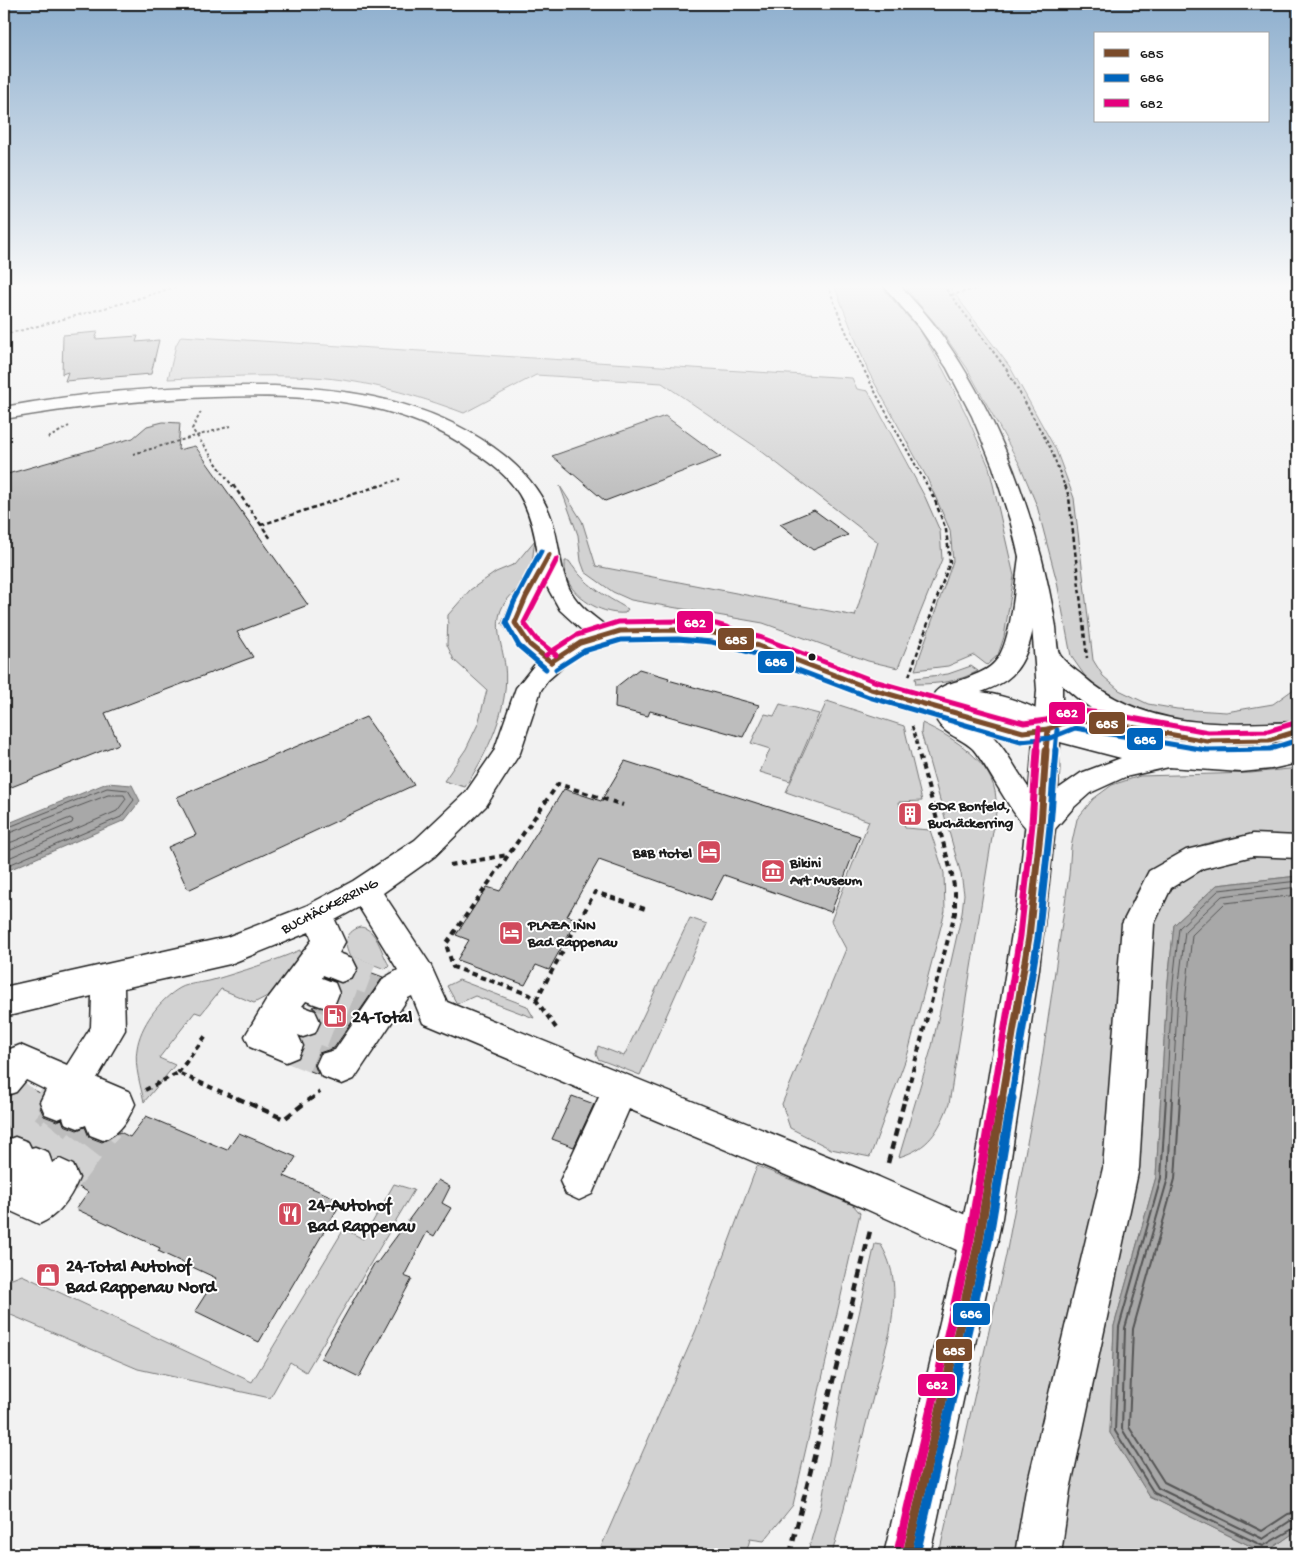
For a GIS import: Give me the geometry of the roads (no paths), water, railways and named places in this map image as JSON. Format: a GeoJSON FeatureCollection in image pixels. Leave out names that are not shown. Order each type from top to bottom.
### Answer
{"type":"FeatureCollection","features":[{"type":"Feature","properties":{"kind":"street"},"geometry":{"type":"LineString","coordinates":[[907,1554],[979,1241],[1029,938],[1041,825],[1048,729],[1047,656],[1030,557],[1017,509],[982,414],[950,358]]}},
{"type":"Feature","properties":{"kind":"street"},"geometry":{"type":"LineString","coordinates":[[4,413],[90,399],[142,394],[238,390],[305,391],[345,396],[386,404],[424,417],[461,433],[486,449],[524,484],[538,509],[560,592],[585,623],[602,635]]}},
{"type":"Feature","properties":{"kind":"street"},"geometry":{"type":"LineString","coordinates":[[549,555],[538,578],[519,608],[514,624],[520,637],[533,650],[550,662]]}},
{"type":"Feature","properties":{"kind":"street","name":"BUCHÄCKERRING"},"geometry":{"type":"LineString","coordinates":[[906,698],[950,694],[968,688],[1003,669],[1009,662],[1018,642],[1030,557]]}},
{"type":"Feature","properties":{"kind":"street","name":"BUCHÄCKERRING"},"geometry":{"type":"LineString","coordinates":[[4,1002],[230,950],[317,915],[364,890],[425,848],[476,799],[507,753],[529,688],[550,662],[580,643],[602,635],[642,629],[714,633],[759,646],[871,689],[1024,732],[1048,729]]}},
{"type":"Feature","properties":{"kind":"street"},"geometry":{"type":"LineString","coordinates":[[1047,656],[1073,683],[1108,707],[1131,717],[1185,731],[1217,734],[1255,735],[1298,731]]}},
{"type":"Feature","properties":{"kind":"street","name":"BUCHÄCKERRING"},"geometry":{"type":"LineString","coordinates":[[950,694],[1020,712],[1048,729]]}},
{"type":"Feature","properties":{"kind":"street","name":"BUCHÄCKERRING"},"geometry":{"type":"LineString","coordinates":[[906,698],[957,725],[981,741],[1021,800],[1041,825]]}},
{"type":"Feature","properties":{"kind":"street"},"geometry":{"type":"LineString","coordinates":[[1048,729],[1074,719],[1108,723],[1207,741],[1246,742],[1269,740],[1298,731]]}},
{"type":"Feature","properties":{"kind":"street"},"geometry":{"type":"LineString","coordinates":[[1048,729],[1084,741],[1172,758],[1240,762],[1286,757],[1298,753]]}},
{"type":"Feature","properties":{"kind":"street"},"geometry":{"type":"LineString","coordinates":[[1041,825],[1071,793],[1103,774],[1141,762],[1172,758]]}},
{"type":"Feature","properties":{"kind":"street"},"geometry":{"type":"LineString","coordinates":[[1038,1554],[1048,1490],[1121,1168],[1138,924],[1160,880],[1196,858],[1254,845],[1298,847]]}},
{"type":"Feature","properties":{"kind":"street"},"geometry":{"type":"LineString","coordinates":[[364,890],[390,994]]}},
{"type":"Feature","properties":{"kind":"street"},"geometry":{"type":"LineString","coordinates":[[289,1027],[320,976],[329,942],[317,915]]}},
{"type":"Feature","properties":{"kind":"street"},"geometry":{"type":"LineString","coordinates":[[67,1095],[108,1030],[108,979]]}},
{"type":"Feature","properties":{"kind":"street"},"geometry":{"type":"LineString","coordinates":[[390,994],[879,1196],[979,1241]]}},
{"type":"Feature","properties":{"kind":"street"},"geometry":{"type":"LineString","coordinates":[[342,1059],[390,994]]}},
{"type":"Feature","properties":{"kind":"street"},"geometry":{"type":"LineString","coordinates":[[579,1182],[620,1089]]}},
{"type":"Feature","properties":{"kind":"water"},"geometry":{"type":"Polygon","coordinates":[[[107,783],[132,785],[140,801],[125,820],[4,872],[4,825],[107,783]]]}},
{"type":"Feature","properties":{"kind":"water"},"geometry":{"type":"Polygon","coordinates":[[[1298,876],[1298,1530],[1265,1553],[1150,1497],[1110,1433],[1114,1326],[1156,1177],[1167,991],[1174,925],[1217,885],[1298,876]]]}},
{"type":"Feature","properties":{"kind":"tunnel"},"geometry":{"type":"LineString","coordinates":[[341,968],[386,985]]}},
{"type":"Feature","properties":{"kind":"tunnel"},"geometry":{"type":"LineString","coordinates":[[323,993],[369,1010]]}},
{"type":"Feature","properties":{"kind":"tunnel"},"geometry":{"type":"LineString","coordinates":[[303,1022],[350,1040]]}},
{"type":"Feature","properties":{"kind":"tunnel"},"geometry":{"type":"LineString","coordinates":[[286,1046],[333,1065]]}},
{"type":"Feature","properties":{"kind":"tunnel"},"geometry":{"type":"LineString","coordinates":[[24,1100],[33,1089]]}},
{"type":"Feature","properties":{"kind":"tunnel"},"geometry":{"type":"LineString","coordinates":[[4,1123],[25,1098]]}},
{"type":"Feature","properties":{"kind":"tunnel"},"geometry":{"type":"LineString","coordinates":[[15,1155],[58,1102]]}},
{"type":"Feature","properties":{"kind":"tunnel"},"geometry":{"type":"LineString","coordinates":[[35,1165],[78,1111]]}},
{"type":"Feature","properties":{"kind":"tunnel"},"geometry":{"type":"LineString","coordinates":[[60,1178],[103,1123]]}},
{"type":"Feature","properties":{"kind":"place","name":"GDR Bonfeld, Buchäckerring"},"geometry":{"type":"Point","coordinates":[910,814]}},
{"type":"Feature","properties":{"kind":"place","name":"B&B Hotel"},"geometry":{"type":"Point","coordinates":[709,852]}},
{"type":"Feature","properties":{"kind":"place","name":"Bikini Art Museum"},"geometry":{"type":"Point","coordinates":[773,871]}},
{"type":"Feature","properties":{"kind":"place","name":"PLAZA INN Bad Rappenau"},"geometry":{"type":"Point","coordinates":[511,933]}},
{"type":"Feature","properties":{"kind":"place","name":"24-Total"},"geometry":{"type":"Point","coordinates":[335,1016]}},
{"type":"Feature","properties":{"kind":"place","name":"24-Autohof Bad Rappenau"},"geometry":{"type":"Point","coordinates":[290,1214]}},
{"type":"Feature","properties":{"kind":"place","name":"24-Total Autohof Bad Rappenau Nord"},"geometry":{"type":"Point","coordinates":[48,1275]}}]}
